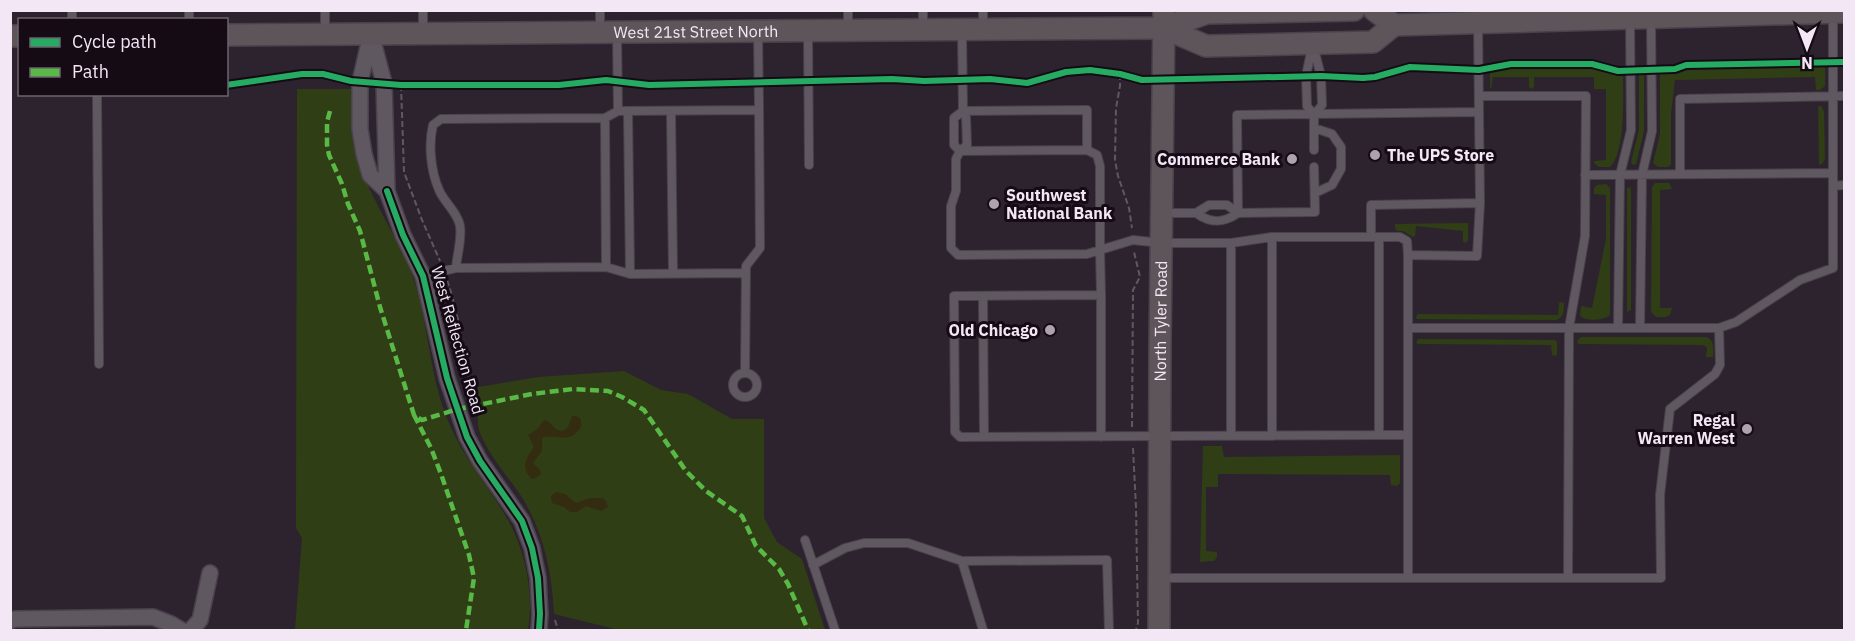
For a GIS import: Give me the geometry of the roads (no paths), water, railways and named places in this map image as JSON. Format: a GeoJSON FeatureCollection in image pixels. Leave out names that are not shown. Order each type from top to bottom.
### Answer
{"type":"FeatureCollection","features":[{"type":"Feature","properties":{"kind":"main road","name":"West 21st Street North"},"geometry":{"type":"LineString","coordinates":[[228,35],[808,31],[848,21],[923,20],[976,23],[1164,19],[1207,13],[1354,10]]}},
{"type":"Feature","properties":{"kind":"main road"},"geometry":{"type":"LineString","coordinates":[[1374,10],[1394,24],[1478,23],[1514,16],[1630,18],[1839,12]]}},
{"type":"Feature","properties":{"kind":"main road","name":"West 21st Street North"},"geometry":{"type":"LineString","coordinates":[[1164,19],[1206,46],[1373,42],[1394,24]]}},
{"type":"Feature","properties":{"kind":"main road","name":"North Tyler Road"},"geometry":{"type":"LineString","coordinates":[[1159,630],[1164,19]]}},
{"type":"Feature","properties":{"kind":"street","name":"West Reflection Road"},"geometry":{"type":"LineString","coordinates":[[371,34],[384,83],[387,191],[403,235],[423,276],[447,378],[467,437],[480,461],[522,521],[532,548],[538,578],[539,630]]}},
{"type":"Feature","properties":{"kind":"street","name":"West Reflection Road"},"geometry":{"type":"LineString","coordinates":[[371,34],[360,82],[360,129],[363,154],[370,175],[387,191]]}},
{"type":"Feature","properties":{"kind":"street"},"geometry":{"type":"LineString","coordinates":[[191,630],[200,620],[210,573]]}},
{"type":"Feature","properties":{"kind":"street"},"geometry":{"type":"LineString","coordinates":[[10,621],[15,619],[153,617],[181,630]]}},
{"type":"Feature","properties":{"kind":"lane"},"geometry":{"type":"LineString","coordinates":[[325,10],[325,35]]}},
{"type":"Feature","properties":{"kind":"lane"},"geometry":{"type":"LineString","coordinates":[[423,10],[423,34]]}},
{"type":"Feature","properties":{"kind":"lane"},"geometry":{"type":"LineString","coordinates":[[600,10],[609,33],[618,111]]}},
{"type":"Feature","properties":{"kind":"lane"},"geometry":{"type":"LineString","coordinates":[[1408,328],[1719,328],[1736,322],[1800,280],[1833,268],[1833,97],[1839,12]]}},
{"type":"Feature","properties":{"kind":"lane"},"geometry":{"type":"LineString","coordinates":[[1641,328],[1642,175],[1652,131],[1651,17]]}},
{"type":"Feature","properties":{"kind":"lane"},"geometry":{"type":"LineString","coordinates":[[1618,328],[1620,175],[1631,130],[1630,18]]}},
{"type":"Feature","properties":{"kind":"lane"},"geometry":{"type":"LineString","coordinates":[[976,23],[963,111],[966,117],[966,145],[956,159],[956,191],[951,206],[951,248],[958,255],[1087,254],[1133,240],[1161,243],[1231,243],[1272,237],[1400,237],[1407,241],[1408,578]]}},
{"type":"Feature","properties":{"kind":"lane"},"geometry":{"type":"LineString","coordinates":[[1408,255],[1477,255],[1480,203],[1478,23]]}},
{"type":"Feature","properties":{"kind":"lane"},"geometry":{"type":"LineString","coordinates":[[808,31],[808,165]]}},
{"type":"Feature","properties":{"kind":"lane"},"geometry":{"type":"LineString","coordinates":[[745,373],[746,266],[760,248],[758,32]]}},
{"type":"Feature","properties":{"kind":"lane"},"geometry":{"type":"LineString","coordinates":[[1312,43],[1306,76],[1307,105],[1314,115],[1314,150]]}},
{"type":"Feature","properties":{"kind":"lane"},"geometry":{"type":"LineString","coordinates":[[1312,43],[1322,76],[1322,105],[1314,115]]}},
{"type":"Feature","properties":{"kind":"lane"},"geometry":{"type":"LineString","coordinates":[[97,96],[99,364]]}},
{"type":"Feature","properties":{"kind":"lane"},"geometry":{"type":"LineString","coordinates":[[1479,96],[1586,96],[1585,236],[1569,328],[1568,578]]}},
{"type":"Feature","properties":{"kind":"lane"},"geometry":{"type":"LineString","coordinates":[[1680,174],[1680,99],[1845,96]]}},
{"type":"Feature","properties":{"kind":"lane"},"geometry":{"type":"LineString","coordinates":[[456,268],[460,228],[458,220],[439,190],[433,170],[430,135],[433,125],[441,119],[605,118],[618,111],[759,110]]}},
{"type":"Feature","properties":{"kind":"lane"},"geometry":{"type":"LineString","coordinates":[[1087,150],[1087,110],[963,111],[954,118],[954,145],[960,151],[1087,150],[1096,155],[1100,166],[1101,437]]}},
{"type":"Feature","properties":{"kind":"lane"},"geometry":{"type":"LineString","coordinates":[[628,111],[630,274]]}},
{"type":"Feature","properties":{"kind":"lane"},"geometry":{"type":"LineString","coordinates":[[672,111],[673,273]]}},
{"type":"Feature","properties":{"kind":"lane"},"geometry":{"type":"LineString","coordinates":[[1238,213],[1237,115],[1479,112]]}},
{"type":"Feature","properties":{"kind":"lane"},"geometry":{"type":"LineString","coordinates":[[605,118],[606,267]]}},
{"type":"Feature","properties":{"kind":"lane"},"geometry":{"type":"LineString","coordinates":[[1314,128],[1332,134],[1341,147],[1341,169],[1332,185],[1315,193]]}},
{"type":"Feature","properties":{"kind":"lane"},"geometry":{"type":"LineString","coordinates":[[1196,213],[1207,221],[1227,220],[1238,213],[1315,212],[1314,167]]}},
{"type":"Feature","properties":{"kind":"lane"},"geometry":{"type":"LineString","coordinates":[[1586,176],[1833,173]]}},
{"type":"Feature","properties":{"kind":"lane"},"geometry":{"type":"LineString","coordinates":[[1833,186],[1845,185]]}},
{"type":"Feature","properties":{"kind":"lane"},"geometry":{"type":"LineString","coordinates":[[1379,435],[1375,237],[1371,205],[1480,203]]}},
{"type":"Feature","properties":{"kind":"lane"},"geometry":{"type":"LineString","coordinates":[[1161,213],[1196,213],[1209,205],[1227,205],[1238,213]]}},
{"type":"Feature","properties":{"kind":"lane"},"geometry":{"type":"LineString","coordinates":[[1272,237],[1272,436]]}},
{"type":"Feature","properties":{"kind":"lane"},"geometry":{"type":"LineString","coordinates":[[1231,243],[1231,436]]}},
{"type":"Feature","properties":{"kind":"lane"},"geometry":{"type":"LineString","coordinates":[[423,276],[456,268],[606,267],[630,274],[746,273]]}},
{"type":"Feature","properties":{"kind":"lane"},"geometry":{"type":"LineString","coordinates":[[1101,295],[954,296],[955,432],[960,437],[1408,435]]}},
{"type":"Feature","properties":{"kind":"lane"},"geometry":{"type":"LineString","coordinates":[[983,296],[984,437]]}},
{"type":"Feature","properties":{"kind":"lane"},"geometry":{"type":"LineString","coordinates":[[1159,578],[1661,578],[1660,495],[1670,409],[1716,374],[1720,365],[1719,328]]}},
{"type":"Feature","properties":{"kind":"lane"},"geometry":{"type":"LineString","coordinates":[[805,540],[835,630]]}},
{"type":"Feature","properties":{"kind":"lane"},"geometry":{"type":"LineString","coordinates":[[813,565],[845,548],[864,543],[908,543],[962,561],[1107,560],[1109,630]]}},
{"type":"Feature","properties":{"kind":"lane"},"geometry":{"type":"LineString","coordinates":[[962,561],[983,630]]}},
{"type":"Feature","properties":{"kind":"place","name":"The UPS Store"},"geometry":{"type":"Point","coordinates":[1375,155]}},
{"type":"Feature","properties":{"kind":"place","name":"Commerce Bank"},"geometry":{"type":"Point","coordinates":[1292,159]}},
{"type":"Feature","properties":{"kind":"place","name":"Southwest National Bank"},"geometry":{"type":"Point","coordinates":[994,204]}},
{"type":"Feature","properties":{"kind":"place","name":"Old Chicago"},"geometry":{"type":"Point","coordinates":[1050,330]}},
{"type":"Feature","properties":{"kind":"place","name":"Regal Warren West"},"geometry":{"type":"Point","coordinates":[1747,429]}}]}
